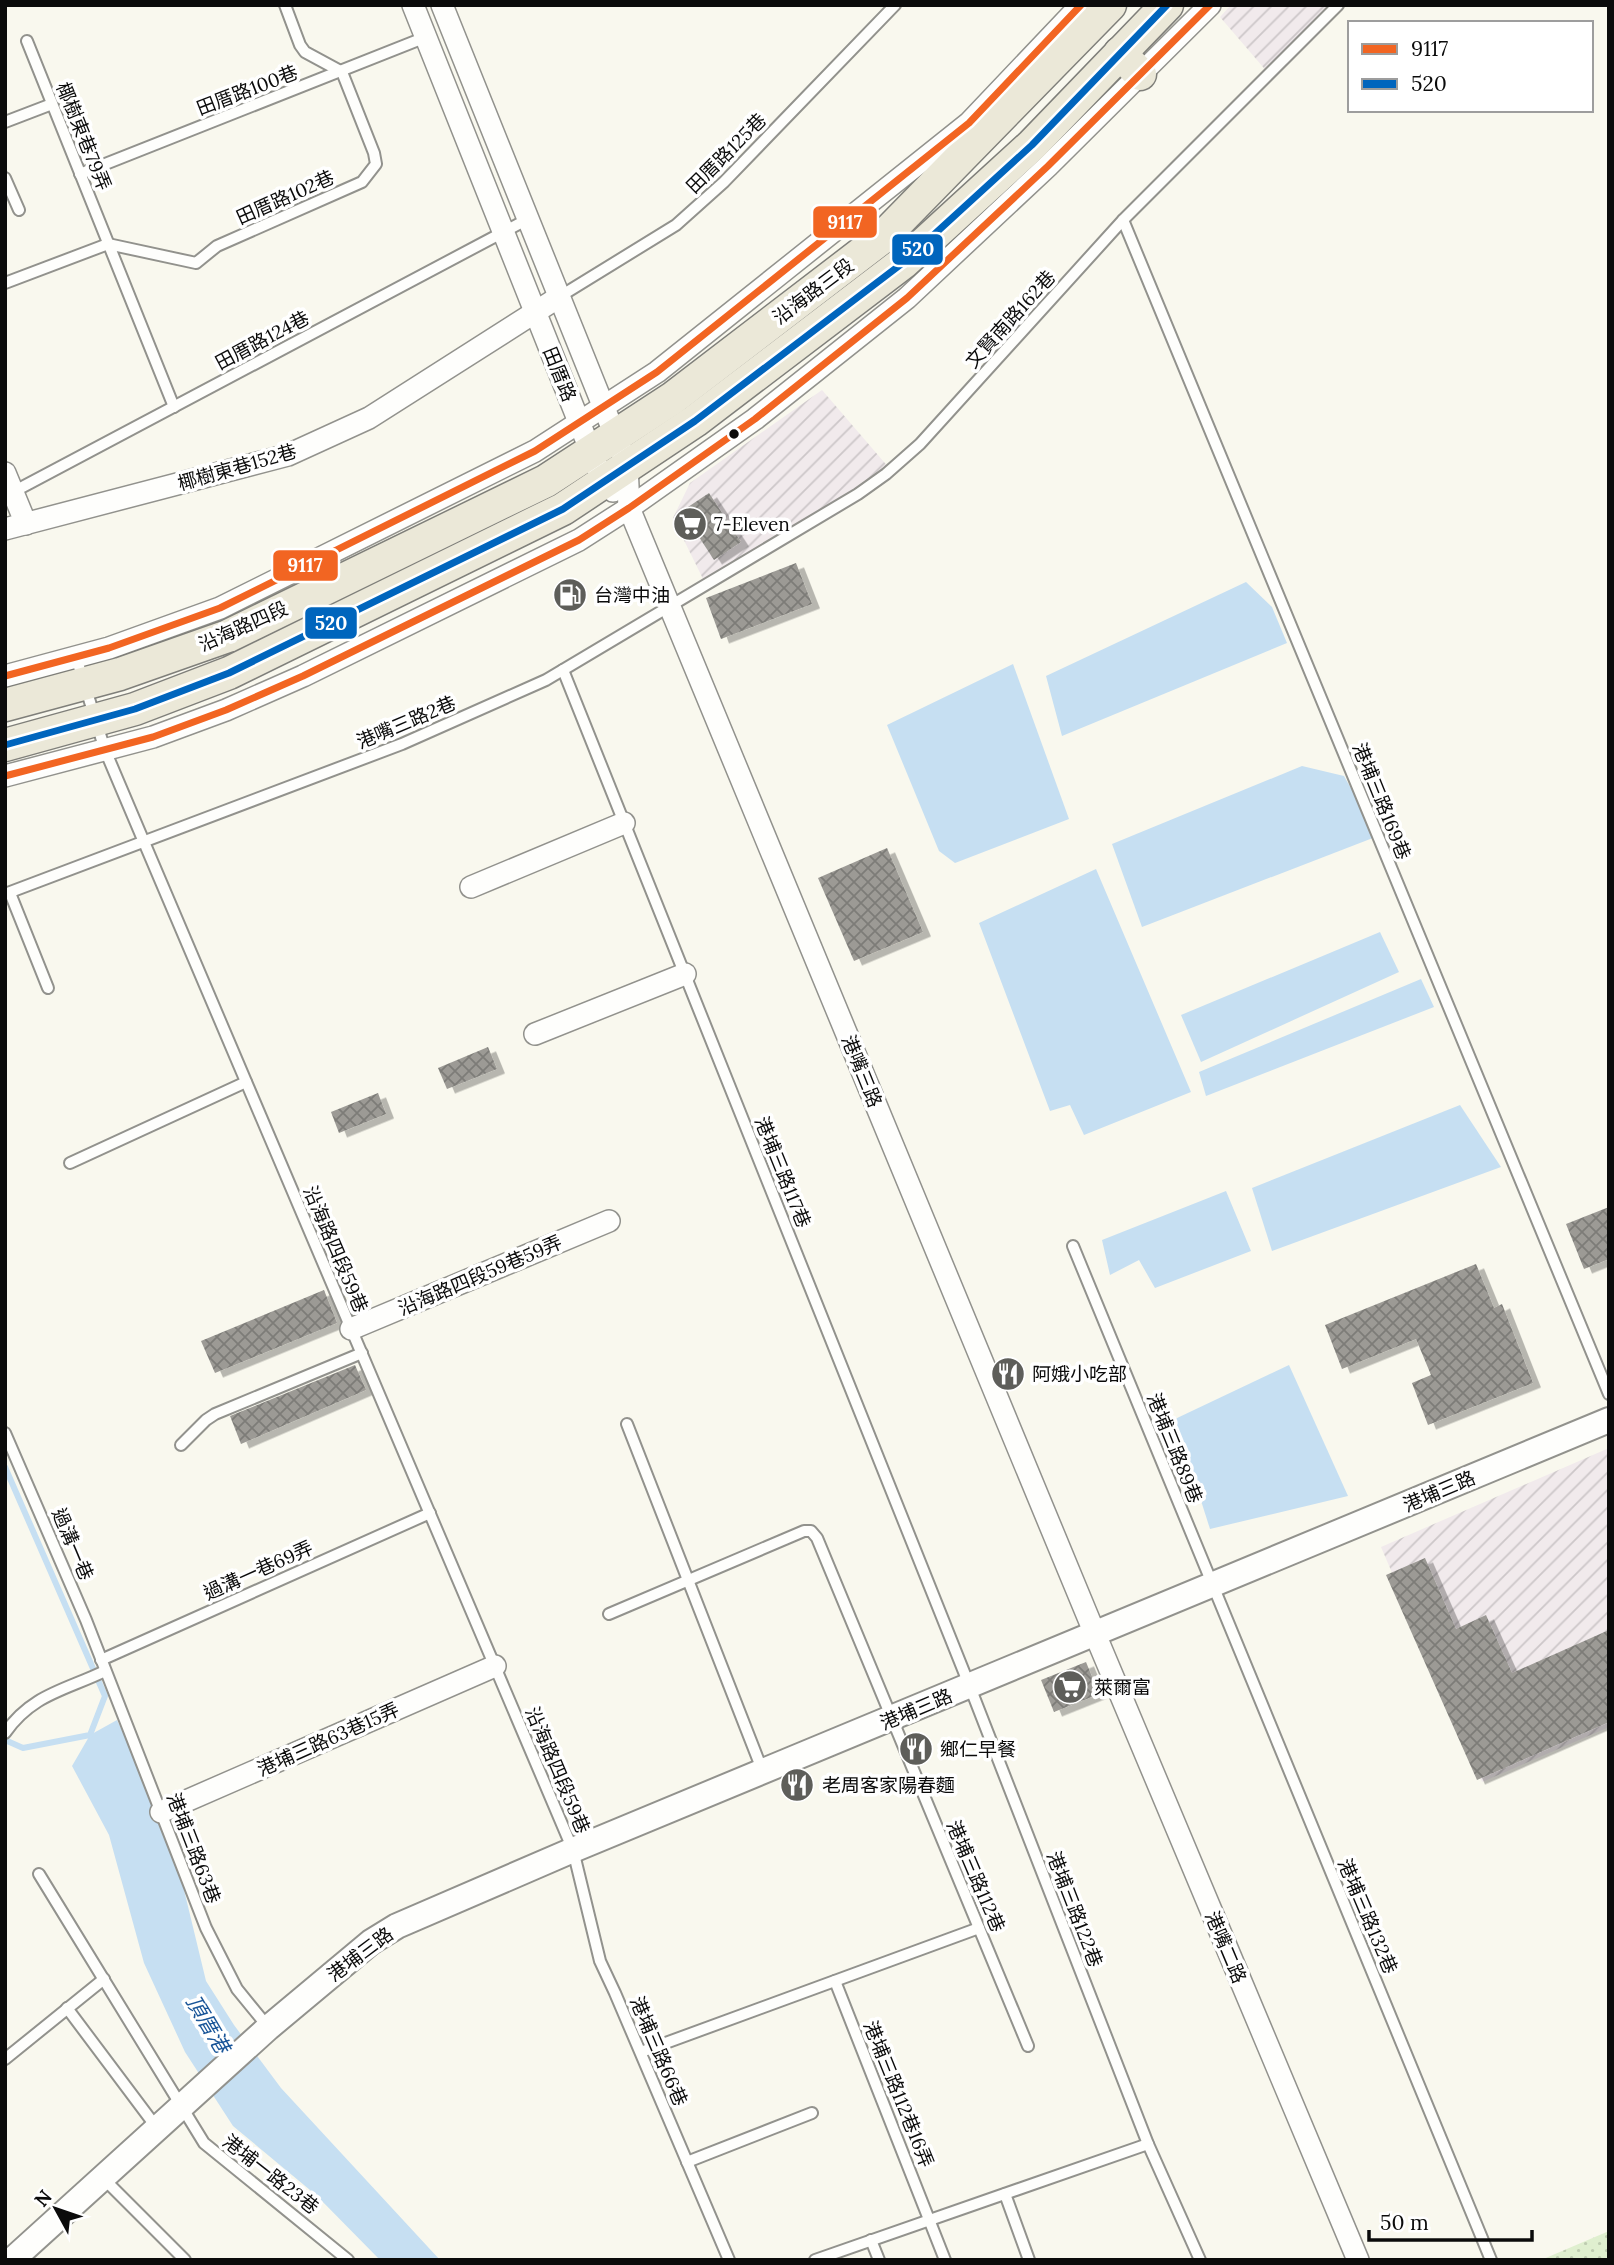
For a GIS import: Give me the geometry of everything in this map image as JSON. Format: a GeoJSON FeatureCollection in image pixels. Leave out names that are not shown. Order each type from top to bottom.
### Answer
{"type":"FeatureCollection","features":[{"type":"Feature","properties":{"kind":"main road","name":"沿海路三段"},"geometry":{"type":"LineString","coordinates":[[609,459],[673,398],[883,237],[1110,5]]}},
{"type":"Feature","properties":{"kind":"main road","name":"沿海路三段"},"geometry":{"type":"LineString","coordinates":[[609,459],[695,421],[1040,155],[1130,64],[1167,5]]}},
{"type":"Feature","properties":{"kind":"main road","name":"沿海路四段"},"geometry":{"type":"LineString","coordinates":[[5,705],[80,671],[120,674],[228,636],[546,481],[609,459]]}},
{"type":"Feature","properties":{"kind":"main road","name":"沿海路四段"},"geometry":{"type":"LineString","coordinates":[[5,745],[100,735],[135,709],[229,673],[563,509],[609,459]]}},
{"type":"Feature","properties":{"kind":"street","name":"田厝路"},"geometry":{"type":"LineString","coordinates":[[413,5],[579,423],[609,459]]}},
{"type":"Feature","properties":{"kind":"street","name":"田厝路"},"geometry":{"type":"LineString","coordinates":[[442,5],[604,406],[609,459],[629,508]]}},
{"type":"Feature","properties":{"kind":"street","name":"沿海路三段"},"geometry":{"type":"LineString","coordinates":[[604,406],[657,372],[969,124],[1081,5]]}},
{"type":"Feature","properties":{"kind":"street","name":"沿海路三段"},"geometry":{"type":"LineString","coordinates":[[1130,64],[1210,5]]}},
{"type":"Feature","properties":{"kind":"street","name":"沿海路三段"},"geometry":{"type":"LineString","coordinates":[[629,508],[755,419],[907,298],[1040,155]]}},
{"type":"Feature","properties":{"kind":"street","name":"椰樹東巷152巷"},"geometry":{"type":"LineString","coordinates":[[16,526],[288,455],[369,418],[559,297]]}},
{"type":"Feature","properties":{"kind":"street","name":"沿海路四段"},"geometry":{"type":"LineString","coordinates":[[5,676],[80,671],[109,648],[220,608],[535,451],[604,406]]}},
{"type":"Feature","properties":{"kind":"street"},"geometry":{"type":"LineString","coordinates":[[9,483],[16,526]]}},
{"type":"Feature","properties":{"kind":"street","name":"沿海路四段"},"geometry":{"type":"LineString","coordinates":[[5,776],[100,735],[153,737],[226,710],[303,676],[579,540],[629,508]]}},
{"type":"Feature","properties":{"kind":"street","name":"港嘴三路"},"geometry":{"type":"LineString","coordinates":[[629,508],[1095,1634]]}},
{"type":"Feature","properties":{"kind":"street"},"geometry":{"type":"LineString","coordinates":[[471,887],[624,823]]}},
{"type":"Feature","properties":{"kind":"street"},"geometry":{"type":"LineString","coordinates":[[535,1034],[685,974]]}},
{"type":"Feature","properties":{"kind":"street","name":"沿海路四段59巷59弄"},"geometry":{"type":"LineString","coordinates":[[351,1329],[609,1221]]}},
{"type":"Feature","properties":{"kind":"street","name":"港埔三路"},"geometry":{"type":"LineString","coordinates":[[181,2106],[371,1942],[397,1926],[573,1850],[1609,1420]]}},
{"type":"Feature","properties":{"kind":"street","name":"港嘴二路"},"geometry":{"type":"LineString","coordinates":[[1095,1634],[1358,2260]]}},
{"type":"Feature","properties":{"kind":"street","name":"港埔三路63巷15弄"},"geometry":{"type":"LineString","coordinates":[[161,1812],[495,1666]]}},
{"type":"Feature","properties":{"kind":"street"},"geometry":{"type":"LineString","coordinates":[[12,2260],[181,2106]]}},
{"type":"Feature","properties":{"kind":"lane"},"geometry":{"type":"LineString","coordinates":[[285,5],[305,52],[342,72]]}},
{"type":"Feature","properties":{"kind":"lane","name":"田厝路125巷"},"geometry":{"type":"LineString","coordinates":[[559,297],[676,225],[724,183],[895,5]]}},
{"type":"Feature","properties":{"kind":"lane","name":"文賢南路162巷"},"geometry":{"type":"LineString","coordinates":[[670,607],[886,474],[920,444],[1123,220],[1338,5]]}},
{"type":"Feature","properties":{"kind":"lane","name":"田厝路100巷"},"geometry":{"type":"LineString","coordinates":[[80,174],[426,37]]}},
{"type":"Feature","properties":{"kind":"lane","name":"椰樹東巷79弄"},"geometry":{"type":"LineString","coordinates":[[27,41],[174,407]]}},
{"type":"Feature","properties":{"kind":"lane","name":"田厝路102巷"},"geometry":{"type":"LineString","coordinates":[[108,244],[196,263],[217,246],[362,183],[376,164],[342,72]]}},
{"type":"Feature","properties":{"kind":"lane"},"geometry":{"type":"LineString","coordinates":[[5,122],[52,104]]}},
{"type":"Feature","properties":{"kind":"lane"},"geometry":{"type":"LineString","coordinates":[[5,178],[19,210]]}},
{"type":"Feature","properties":{"kind":"lane","name":"田厝路124巷"},"geometry":{"type":"LineString","coordinates":[[9,483],[174,407],[528,219]]}},
{"type":"Feature","properties":{"kind":"lane","name":"港埔三路169巷"},"geometry":{"type":"LineString","coordinates":[[1123,220],[1609,1394]]}},
{"type":"Feature","properties":{"kind":"lane"},"geometry":{"type":"LineString","coordinates":[[5,283],[108,244]]}},
{"type":"Feature","properties":{"kind":"lane","name":"港嘴三路2巷"},"geometry":{"type":"LineString","coordinates":[[7,894],[402,744],[546,680],[670,607]]}},
{"type":"Feature","properties":{"kind":"lane","name":"港埔三路117巷"},"geometry":{"type":"LineString","coordinates":[[563,670],[970,1686]]}},
{"type":"Feature","properties":{"kind":"lane","name":"沿海路四段59巷"},"geometry":{"type":"LineString","coordinates":[[80,671],[100,735],[144,842],[573,1850]]}},
{"type":"Feature","properties":{"kind":"lane"},"geometry":{"type":"LineString","coordinates":[[7,894],[48,988]]}},
{"type":"Feature","properties":{"kind":"lane"},"geometry":{"type":"LineString","coordinates":[[70,1163],[246,1082]]}},
{"type":"Feature","properties":{"kind":"lane","name":"港埔三路89巷"},"geometry":{"type":"LineString","coordinates":[[1073,1246],[1212,1585]]}},
{"type":"Feature","properties":{"kind":"lane"},"geometry":{"type":"LineString","coordinates":[[181,1445],[215,1414],[362,1353]]}},
{"type":"Feature","properties":{"kind":"lane"},"geometry":{"type":"LineString","coordinates":[[626,1424],[764,1772]]}},
{"type":"Feature","properties":{"kind":"lane","name":"過溝一巷"},"geometry":{"type":"LineString","coordinates":[[5,1433],[86,1620],[101,1668]]}},
{"type":"Feature","properties":{"kind":"lane","name":"過溝一巷69弄"},"geometry":{"type":"LineString","coordinates":[[5,1733],[26,1708],[46,1695],[430,1513]]}},
{"type":"Feature","properties":{"kind":"lane","name":"港埔三路112巷"},"geometry":{"type":"LineString","coordinates":[[689,1580],[804,1531],[811,1531],[817,1538],[1028,2046]]}},
{"type":"Feature","properties":{"kind":"lane"},"geometry":{"type":"LineString","coordinates":[[609,1614],[689,1580]]}},
{"type":"Feature","properties":{"kind":"lane","name":"港埔三路132巷"},"geometry":{"type":"LineString","coordinates":[[1212,1585],[1492,2260]]}},
{"type":"Feature","properties":{"kind":"lane","name":"港埔三路63巷"},"geometry":{"type":"LineString","coordinates":[[101,1668],[222,1963],[260,2036]]}},
{"type":"Feature","properties":{"kind":"lane","name":"港埔三路122巷"},"geometry":{"type":"LineString","coordinates":[[970,1686],[1147,2144],[1200,2260]]}},
{"type":"Feature","properties":{"kind":"lane","name":"港埔三路66巷"},"geometry":{"type":"LineString","coordinates":[[573,1850],[600,1961],[729,2260]]}},
{"type":"Feature","properties":{"kind":"lane","name":"港埔一路23巷"},"geometry":{"type":"LineString","coordinates":[[39,1874],[204,2143],[348,2260]]}},
{"type":"Feature","properties":{"kind":"lane"},"geometry":{"type":"LineString","coordinates":[[641,2052],[979,1928]]}},
{"type":"Feature","properties":{"kind":"lane"},"geometry":{"type":"LineString","coordinates":[[5,2059],[104,1979]]}},
{"type":"Feature","properties":{"kind":"lane","name":"港埔三路112巷16弄"},"geometry":{"type":"LineString","coordinates":[[835,1981],[945,2260]]}},
{"type":"Feature","properties":{"kind":"lane"},"geometry":{"type":"LineString","coordinates":[[67,2008],[157,2128]]}},
{"type":"Feature","properties":{"kind":"lane"},"geometry":{"type":"LineString","coordinates":[[687,2162],[812,2113]]}},
{"type":"Feature","properties":{"kind":"lane"},"geometry":{"type":"LineString","coordinates":[[815,2260],[1147,2144]]}},
{"type":"Feature","properties":{"kind":"lane"},"geometry":{"type":"LineString","coordinates":[[103,2178],[185,2260]]}},
{"type":"Feature","properties":{"kind":"lane"},"geometry":{"type":"LineString","coordinates":[[1005,2194],[1029,2260]]}},
{"type":"Feature","properties":{"kind":"lane"},"geometry":{"type":"LineString","coordinates":[[871,2240],[879,2260]]}},
{"type":"Feature","properties":{"kind":"shaded area"},"geometry":{"type":"Polygon","coordinates":[[[1231,5],[1336,5],[1269,74],[1220,17],[1231,5]]]}},
{"type":"Feature","properties":{"kind":"shaded area"},"geometry":{"type":"Polygon","coordinates":[[[822,390],[890,469],[708,589],[673,518],[690,483],[822,390]]]}},
{"type":"Feature","properties":{"kind":"shaded area"},"geometry":{"type":"Polygon","coordinates":[[[1609,1448],[1609,1727],[1482,1782],[1381,1547],[1609,1448]]]}},
{"type":"Feature","properties":{"kind":"green space"},"geometry":{"type":"Polygon","coordinates":[[[1609,2231],[1609,2260],[1541,2260],[1609,2231]]]}},
{"type":"Feature","properties":{"kind":"water"},"geometry":{"type":"Polygon","coordinates":[[[1246,582],[1272,607],[1287,643],[1062,736],[1046,676],[1246,582]]]}},
{"type":"Feature","properties":{"kind":"water"},"geometry":{"type":"Polygon","coordinates":[[[1013,664],[1069,819],[955,863],[939,851],[887,725],[1013,664]]]}},
{"type":"Feature","properties":{"kind":"water"},"geometry":{"type":"Polygon","coordinates":[[[1302,766],[1344,776],[1378,836],[1142,927],[1112,844],[1302,766]]]}},
{"type":"Feature","properties":{"kind":"water"},"geometry":{"type":"Polygon","coordinates":[[[1096,869],[1191,1092],[1084,1135],[1070,1105],[1050,1111],[979,923],[1096,869]]]}},
{"type":"Feature","properties":{"kind":"water"},"geometry":{"type":"Polygon","coordinates":[[[1380,932],[1399,972],[1201,1062],[1181,1015],[1380,932]]]}},
{"type":"Feature","properties":{"kind":"water"},"geometry":{"type":"Polygon","coordinates":[[[1421,979],[1434,1007],[1206,1096],[1199,1072],[1421,979]]]}},
{"type":"Feature","properties":{"kind":"water"},"geometry":{"type":"Polygon","coordinates":[[[1460,1105],[1501,1167],[1272,1251],[1252,1188],[1460,1105]]]}},
{"type":"Feature","properties":{"kind":"water"},"geometry":{"type":"Polygon","coordinates":[[[1226,1191],[1251,1251],[1155,1288],[1139,1260],[1110,1275],[1102,1240],[1226,1191]]]}},
{"type":"Feature","properties":{"kind":"water"},"geometry":{"type":"Polygon","coordinates":[[[1289,1365],[1348,1496],[1210,1529],[1175,1419],[1289,1365]]]}},
{"type":"Feature","properties":{"kind":"water","name":"頂厝港"},"geometry":{"type":"Polygon","coordinates":[[[117,1720],[171,1836],[206,1981],[234,2025],[281,2088],[440,2260],[380,2260],[316,2195],[233,2126],[185,2052],[144,1963],[109,1835],[72,1766],[90,1735],[117,1720]]]}},
{"type":"Feature","properties":{"kind":"building"},"geometry":{"type":"Polygon","coordinates":[[[709,493],[741,542],[714,560],[682,511],[709,493]]]}},
{"type":"Feature","properties":{"kind":"building"},"geometry":{"type":"Polygon","coordinates":[[[796,563],[812,604],[721,639],[706,598],[796,563]]]}},
{"type":"Feature","properties":{"kind":"building"},"geometry":{"type":"Polygon","coordinates":[[[887,848],[923,932],[854,961],[818,878],[887,848]]]}},
{"type":"Feature","properties":{"kind":"building"},"geometry":{"type":"Polygon","coordinates":[[[488,1047],[497,1069],[447,1089],[438,1068],[488,1047]]]}},
{"type":"Feature","properties":{"kind":"building"},"geometry":{"type":"Polygon","coordinates":[[[378,1093],[386,1114],[339,1133],[331,1112],[378,1093]]]}},
{"type":"Feature","properties":{"kind":"building"},"geometry":{"type":"Polygon","coordinates":[[[1609,1207],[1609,1259],[1584,1269],[1566,1224],[1609,1207]]]}},
{"type":"Feature","properties":{"kind":"building"},"geometry":{"type":"Polygon","coordinates":[[[1476,1264],[1494,1308],[1502,1304],[1533,1383],[1428,1425],[1412,1383],[1431,1375],[1416,1339],[1342,1369],[1325,1325],[1476,1264]]]}},
{"type":"Feature","properties":{"kind":"building"},"geometry":{"type":"Polygon","coordinates":[[[324,1290],[337,1323],[215,1373],[201,1341],[324,1290]]]}},
{"type":"Feature","properties":{"kind":"building"},"geometry":{"type":"Polygon","coordinates":[[[355,1365],[366,1390],[241,1444],[230,1416],[355,1365]]]}},
{"type":"Feature","properties":{"kind":"building"},"geometry":{"type":"Polygon","coordinates":[[[1425,1558],[1456,1629],[1486,1615],[1512,1673],[1609,1630],[1609,1722],[1477,1780],[1386,1575],[1425,1558]]]}},
{"type":"Feature","properties":{"kind":"building","name":"萊爾富"},"geometry":{"type":"Polygon","coordinates":[[[1086,1662],[1099,1694],[1054,1712],[1041,1680],[1086,1662]]]}},
{"type":"Feature","properties":{"kind":"waterway"},"geometry":{"type":"LineString","coordinates":[[5,1467],[105,1696],[90,1735],[23,1748],[5,1740]]}},
{"type":"Feature","properties":{"kind":"transit line","name":"9117"},"geometry":{"type":"LineString","coordinates":[[5,676],[109,648],[220,608],[535,451],[657,372],[969,123],[1081,5]]}},
{"type":"Feature","properties":{"kind":"transit line","name":"520"},"geometry":{"type":"LineString","coordinates":[[5,745],[135,709],[229,673],[563,509],[695,421],[904,262],[1032,145],[1167,5]]}},
{"type":"Feature","properties":{"kind":"transit line","name":"9117"},"geometry":{"type":"LineString","coordinates":[[5,776],[153,737],[226,710],[303,676],[579,540],[755,419],[907,298],[1048,166],[1210,5]]}},
{"type":"Feature","properties":{"kind":"place","name":"7-Eleven"},"geometry":{"type":"Point","coordinates":[690,524]}},
{"type":"Feature","properties":{"kind":"place","name":"台灣中油"},"geometry":{"type":"Point","coordinates":[570,595]}},
{"type":"Feature","properties":{"kind":"place","name":"阿娥小吃部"},"geometry":{"type":"Point","coordinates":[1008,1374]}},
{"type":"Feature","properties":{"kind":"place","name":"萊爾富"},"geometry":{"type":"Point","coordinates":[1070,1687]}},
{"type":"Feature","properties":{"kind":"place","name":"鄉仁早餐"},"geometry":{"type":"Point","coordinates":[916,1749]}},
{"type":"Feature","properties":{"kind":"place","name":"老周客家陽春麵"},"geometry":{"type":"Point","coordinates":[797,1785]}}]}
